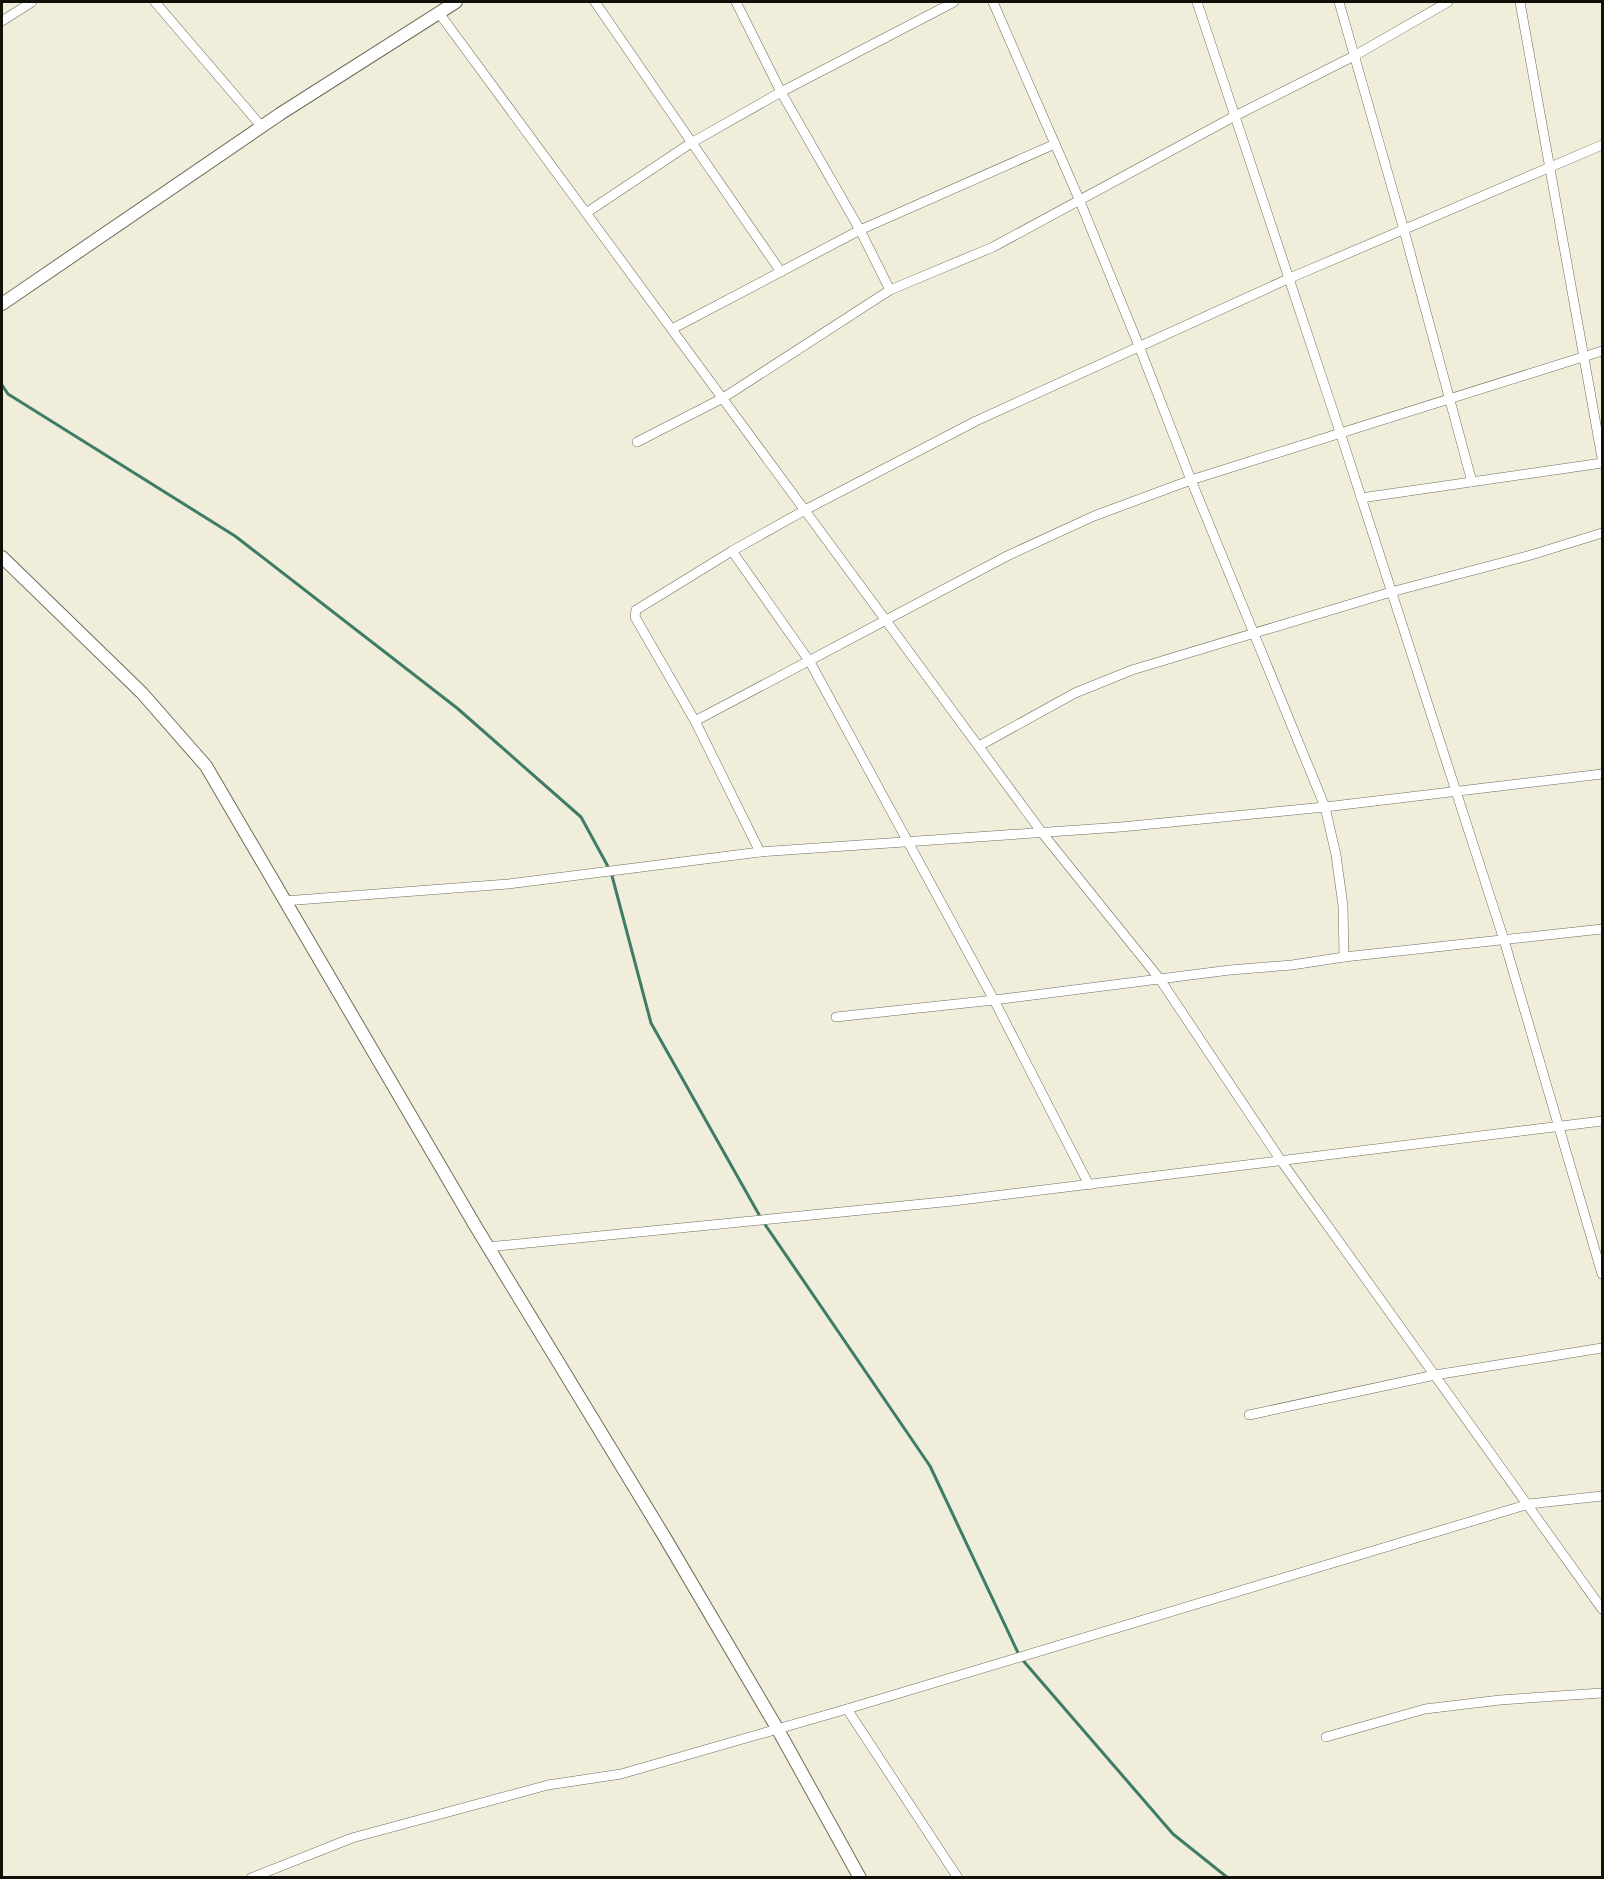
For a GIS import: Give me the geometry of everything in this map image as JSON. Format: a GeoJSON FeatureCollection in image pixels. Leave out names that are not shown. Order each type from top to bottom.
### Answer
{"type":"FeatureCollection","features":[{"type":"Feature","properties":{"kind":"street"},"geometry":{"type":"LineString","coordinates":[[2,21],[32,2]]}},
{"type":"Feature","properties":{"kind":"street"},"geometry":{"type":"LineString","coordinates":[[155,2],[262,127]]}},
{"type":"Feature","properties":{"kind":"street"},"geometry":{"type":"LineString","coordinates":[[431,2],[1043,834],[1159,978],[1282,1162],[1602,1609]]}},
{"type":"Feature","properties":{"kind":"street"},"geometry":{"type":"LineString","coordinates":[[2,304],[262,127],[456,2]]}},
{"type":"Feature","properties":{"kind":"street"},"geometry":{"type":"LineString","coordinates":[[595,2],[781,272]]}},
{"type":"Feature","properties":{"kind":"street"},"geometry":{"type":"LineString","coordinates":[[736,2],[781,92],[860,230],[890,290]]}},
{"type":"Feature","properties":{"kind":"street"},"geometry":{"type":"LineString","coordinates":[[586,213],[691,143],[781,92],[954,2]]}},
{"type":"Feature","properties":{"kind":"street"},"geometry":{"type":"LineString","coordinates":[[993,2],[1079,199],[1325,807],[1336,855],[1343,906],[1344,957]]}},
{"type":"Feature","properties":{"kind":"street"},"geometry":{"type":"LineString","coordinates":[[1197,2],[1290,278],[1504,940],[1602,1274]]}},
{"type":"Feature","properties":{"kind":"street"},"geometry":{"type":"LineString","coordinates":[[1339,2],[1472,482]]}},
{"type":"Feature","properties":{"kind":"street"},"geometry":{"type":"LineString","coordinates":[[637,442],[723,398],[890,290],[993,247],[1235,116],[1354,56],[1448,2]]}},
{"type":"Feature","properties":{"kind":"street"},"geometry":{"type":"LineString","coordinates":[[1520,2],[1586,356],[1602,458]]}},
{"type":"Feature","properties":{"kind":"street"},"geometry":{"type":"LineString","coordinates":[[672,329],[860,230],[1055,144]]}},
{"type":"Feature","properties":{"kind":"street"},"geometry":{"type":"LineString","coordinates":[[760,852],[695,721],[634,613],[636,610],[732,551],[805,510],[976,421],[1290,278],[1602,145]]}},
{"type":"Feature","properties":{"kind":"street"},"geometry":{"type":"LineString","coordinates":[[695,721],[1007,556],[1083,521],[1191,480],[1602,351]]}},
{"type":"Feature","properties":{"kind":"street"},"geometry":{"type":"LineString","coordinates":[[1361,498],[1602,463]]}},
{"type":"Feature","properties":{"kind":"street"},"geometry":{"type":"LineString","coordinates":[[979,746],[1085,689],[1132,670],[1391,592],[1531,555],[1602,533]]}},
{"type":"Feature","properties":{"kind":"street"},"geometry":{"type":"LineString","coordinates":[[732,551],[810,662],[994,1000],[1089,1185]]}},
{"type":"Feature","properties":{"kind":"street"},"geometry":{"type":"LineString","coordinates":[[2,557],[142,693],[206,766],[488,1247],[664,1536],[777,1728],[860,1878]]}},
{"type":"Feature","properties":{"kind":"street"},"geometry":{"type":"LineString","coordinates":[[284,901],[508,885],[760,852],[1043,834],[1325,807],[1602,774]]}},
{"type":"Feature","properties":{"kind":"street"},"geometry":{"type":"LineString","coordinates":[[836,1017],[994,1000],[1159,978],[1602,929]]}},
{"type":"Feature","properties":{"kind":"street"},"geometry":{"type":"LineString","coordinates":[[488,1247],[953,1202],[1602,1121]]}},
{"type":"Feature","properties":{"kind":"street"},"geometry":{"type":"LineString","coordinates":[[1250,1415],[1435,1375],[1602,1348]]}},
{"type":"Feature","properties":{"kind":"street"},"geometry":{"type":"LineString","coordinates":[[251,1878],[352,1838],[548,1785],[621,1774],[847,1709],[1529,1504],[1602,1496]]}},
{"type":"Feature","properties":{"kind":"street"},"geometry":{"type":"LineString","coordinates":[[1326,1737],[1425,1709],[1500,1700],[1602,1693]]}},
{"type":"Feature","properties":{"kind":"street"},"geometry":{"type":"LineString","coordinates":[[847,1709],[958,1878]]}},
{"type":"Feature","properties":{"kind":"waterway"},"geometry":{"type":"LineString","coordinates":[[2,385],[8,394],[235,536],[457,708],[581,817],[611,872],[651,1023],[762,1220],[930,1466],[1020,1657],[1173,1834],[1228,1878]]}}]}
